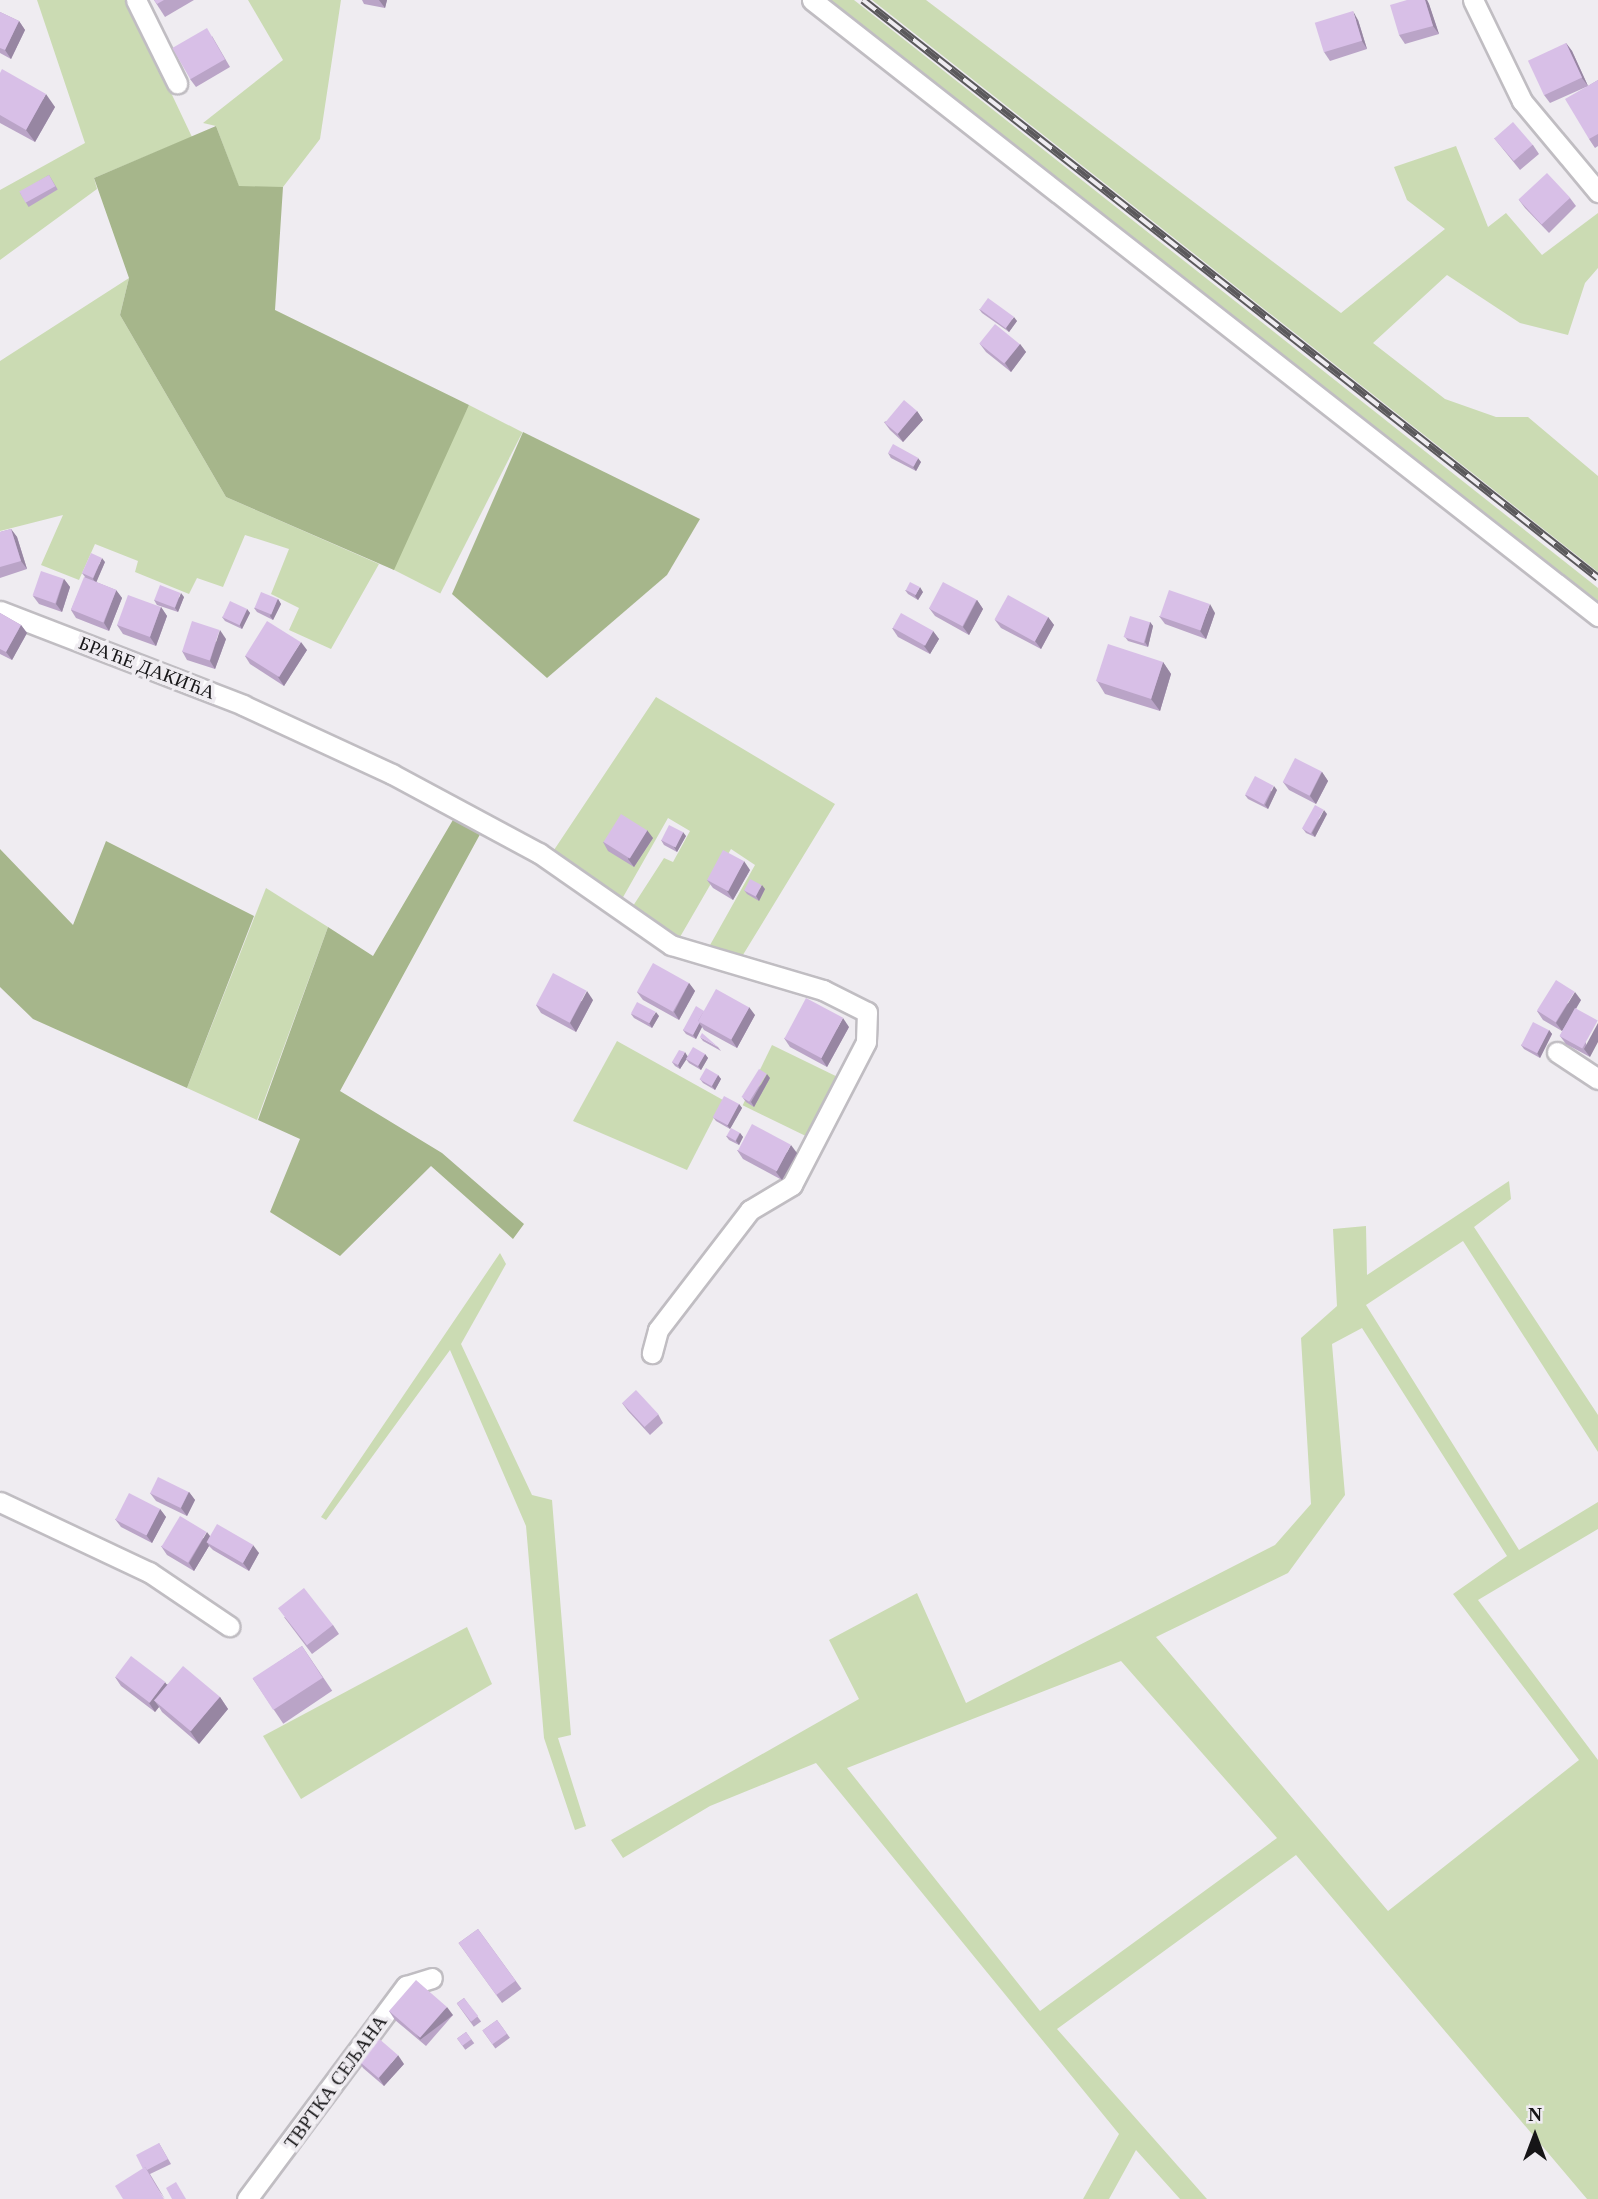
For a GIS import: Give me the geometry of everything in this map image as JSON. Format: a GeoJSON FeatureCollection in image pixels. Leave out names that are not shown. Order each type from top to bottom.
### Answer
{"type":"FeatureCollection","features":[{"type":"Feature","properties":{"kind":"street"},"geometry":{"type":"LineString","coordinates":[[136,0],[177,83]]}},
{"type":"Feature","properties":{"kind":"street"},"geometry":{"type":"LineString","coordinates":[[812,0],[1598,616]]}},
{"type":"Feature","properties":{"kind":"street"},"geometry":{"type":"LineString","coordinates":[[1473,0],[1522,100],[1598,192]]}},
{"type":"Feature","properties":{"kind":"street","name":"БРАЋЕ ДАКИЋА"},"geometry":{"type":"LineString","coordinates":[[0,611],[293,728],[510,835],[671,945],[823,989],[867,1012],[866,1042],[792,1185],[750,1210],[658,1330],[652,1353]]}},
{"type":"Feature","properties":{"kind":"street"},"geometry":{"type":"LineString","coordinates":[[1557,1052],[1598,1079]]}},
{"type":"Feature","properties":{"kind":"street"},"geometry":{"type":"LineString","coordinates":[[0,1502],[149,1572],[229,1626]]}},
{"type":"Feature","properties":{"kind":"street","name":"ТВРТКА СЕЉАНА"},"geometry":{"type":"LineString","coordinates":[[247,2199],[406,1986],[432,1978]]}},
{"type":"Feature","properties":{"kind":"green space"},"geometry":{"type":"Polygon","coordinates":[[[37,0],[127,0],[192,137],[94,178],[97,189],[0,260],[0,190],[85,143],[37,0]]]}},
{"type":"Feature","properties":{"kind":"green space"},"geometry":{"type":"Polygon","coordinates":[[[248,0],[341,0],[320,139],[283,187],[239,187],[216,126],[203,123],[283,60],[248,0]]]}},
{"type":"Feature","properties":{"kind":"green space"},"geometry":{"type":"Polygon","coordinates":[[[825,0],[854,0],[1598,588],[1598,604],[825,0]]]}},
{"type":"Feature","properties":{"kind":"green space"},"geometry":{"type":"Polygon","coordinates":[[[872,0],[926,0],[1341,313],[1445,229],[1407,200],[1394,167],[1456,146],[1488,227],[1506,213],[1542,255],[1598,213],[1598,268],[1585,283],[1568,335],[1520,323],[1447,275],[1373,343],[1445,399],[1496,417],[1528,417],[1598,476],[1598,572],[872,0]]]}},
{"type":"Feature","properties":{"kind":"green space"},"geometry":{"type":"Polygon","coordinates":[[[216,126],[239,186],[283,187],[275,310],[469,405],[394,570],[226,497],[120,315],[129,278],[94,178],[216,126]]]}},
{"type":"Feature","properties":{"kind":"green space"},"geometry":{"type":"Polygon","coordinates":[[[129,278],[120,315],[226,497],[379,564],[331,649],[289,630],[299,608],[271,594],[289,549],[245,535],[223,587],[197,578],[189,594],[135,572],[138,561],[95,544],[79,580],[41,565],[63,515],[0,531],[0,361],[129,278]]]}},
{"type":"Feature","properties":{"kind":"green space"},"geometry":{"type":"Polygon","coordinates":[[[469,405],[522,432],[440,594],[387,566],[469,405]]]}},
{"type":"Feature","properties":{"kind":"green space"},"geometry":{"type":"Polygon","coordinates":[[[523,432],[700,519],[667,575],[547,678],[452,594],[523,432]]]}},
{"type":"Feature","properties":{"kind":"green space"},"geometry":{"type":"Polygon","coordinates":[[[656,697],[835,804],[738,963],[705,954],[755,865],[731,849],[680,937],[633,906],[664,858],[673,862],[690,831],[668,818],[622,899],[550,856],[656,697]]]}},
{"type":"Feature","properties":{"kind":"green space"},"geometry":{"type":"Polygon","coordinates":[[[457,813],[484,827],[340,1091],[442,1153],[524,1224],[513,1239],[431,1166],[340,1256],[270,1212],[300,1139],[258,1120],[328,927],[373,956],[457,813]]]}},
{"type":"Feature","properties":{"kind":"green space"},"geometry":{"type":"Polygon","coordinates":[[[106,841],[254,916],[187,1088],[33,1019],[0,987],[0,849],[73,925],[106,841]]]}},
{"type":"Feature","properties":{"kind":"green space"},"geometry":{"type":"Polygon","coordinates":[[[266,888],[328,927],[257,1120],[187,1088],[266,888]]]}},
{"type":"Feature","properties":{"kind":"green space"},"geometry":{"type":"Polygon","coordinates":[[[617,1041],[723,1100],[687,1170],[573,1121],[617,1041]]]}},
{"type":"Feature","properties":{"kind":"green space"},"geometry":{"type":"Polygon","coordinates":[[[772,1045],[851,1084],[822,1144],[743,1105],[772,1045]]]}},
{"type":"Feature","properties":{"kind":"green space"},"geometry":{"type":"Polygon","coordinates":[[[1509,1181],[1511,1199],[1474,1227],[1598,1415],[1598,1452],[1463,1241],[1366,1305],[1519,1550],[1598,1502],[1598,1529],[1478,1600],[1598,1760],[1598,2199],[1587,2199],[1296,1855],[1057,2029],[1207,2199],[1180,2199],[1136,2150],[1109,2199],[1083,2199],[1119,2134],[816,1763],[710,1806],[623,1858],[611,1840],[859,1699],[829,1640],[917,1593],[966,1703],[1275,1545],[1311,1504],[1301,1338],[1337,1306],[1333,1229],[1366,1226],[1367,1275],[1509,1181]],[[1362,1328],[1332,1344],[1345,1495],[1288,1573],[1156,1637],[1388,1911],[1579,1760],[1453,1594],[1507,1556],[1362,1328]],[[1121,1661],[847,1768],[1040,2011],[1277,1838],[1121,1661]]]}},
{"type":"Feature","properties":{"kind":"green space"},"geometry":{"type":"Polygon","coordinates":[[[500,1253],[506,1264],[461,1344],[532,1495],[552,1500],[571,1735],[558,1738],[586,1826],[575,1830],[544,1738],[526,1526],[450,1350],[326,1520],[321,1517],[500,1253]]]}},
{"type":"Feature","properties":{"kind":"green space"},"geometry":{"type":"Polygon","coordinates":[[[467,1627],[492,1684],[301,1799],[263,1736],[467,1627]]]}},
{"type":"Feature","properties":{"kind":"building"},"geometry":{"type":"Polygon","coordinates":[[[1407,0],[1425,0],[1433,26],[1399,35],[1390,5],[1407,0]]]}},
{"type":"Feature","properties":{"kind":"building"},"geometry":{"type":"Polygon","coordinates":[[[1353,11],[1362,41],[1324,52],[1315,23],[1353,11]]]}},
{"type":"Feature","properties":{"kind":"building"},"geometry":{"type":"Polygon","coordinates":[[[0,12],[19,21],[5,50],[0,48],[0,12]]]}},
{"type":"Feature","properties":{"kind":"building"},"geometry":{"type":"Polygon","coordinates":[[[207,28],[225,59],[190,79],[172,48],[207,28]]]}},
{"type":"Feature","properties":{"kind":"building"},"geometry":{"type":"Polygon","coordinates":[[[1566,43],[1582,77],[1544,95],[1528,61],[1566,43]]]}},
{"type":"Feature","properties":{"kind":"building"},"geometry":{"type":"Polygon","coordinates":[[[2,69],[46,94],[26,130],[0,115],[2,69]]]}},
{"type":"Feature","properties":{"kind":"building"},"geometry":{"type":"Polygon","coordinates":[[[1598,80],[1598,134],[1589,139],[1565,99],[1598,80]]]}},
{"type":"Feature","properties":{"kind":"building"},"geometry":{"type":"Polygon","coordinates":[[[1513,122],[1533,145],[1514,161],[1494,138],[1513,122]]]}},
{"type":"Feature","properties":{"kind":"building"},"geometry":{"type":"Polygon","coordinates":[[[1547,173],[1570,198],[1542,224],[1518,200],[1547,173]]]}},
{"type":"Feature","properties":{"kind":"building"},"geometry":{"type":"Polygon","coordinates":[[[49,175],[55,186],[26,203],[19,191],[49,175]]]}},
{"type":"Feature","properties":{"kind":"building"},"geometry":{"type":"Polygon","coordinates":[[[988,298],[1014,317],[1006,328],[980,309],[988,298]]]}},
{"type":"Feature","properties":{"kind":"building"},"geometry":{"type":"Polygon","coordinates":[[[995,324],[1020,344],[1004,364],[979,343],[995,324]]]}},
{"type":"Feature","properties":{"kind":"building"},"geometry":{"type":"Polygon","coordinates":[[[904,400],[917,411],[898,434],[885,423],[904,400]]]}},
{"type":"Feature","properties":{"kind":"building"},"geometry":{"type":"Polygon","coordinates":[[[893,444],[918,458],[914,467],[888,453],[893,444]]]}},
{"type":"Feature","properties":{"kind":"building"},"geometry":{"type":"Polygon","coordinates":[[[11,529],[21,561],[0,567],[0,532],[11,529]]]}},
{"type":"Feature","properties":{"kind":"building"},"geometry":{"type":"Polygon","coordinates":[[[91,553],[102,558],[93,578],[82,573],[91,553]]]}},
{"type":"Feature","properties":{"kind":"building"},"geometry":{"type":"Polygon","coordinates":[[[41,571],[64,579],[55,603],[33,596],[41,571]]]}},
{"type":"Feature","properties":{"kind":"building"},"geometry":{"type":"Polygon","coordinates":[[[84,577],[116,590],[103,623],[71,609],[84,577]]]}},
{"type":"Feature","properties":{"kind":"building"},"geometry":{"type":"Polygon","coordinates":[[[910,582],[920,587],[916,595],[906,590],[910,582]]]}},
{"type":"Feature","properties":{"kind":"building"},"geometry":{"type":"Polygon","coordinates":[[[943,582],[977,600],[962,626],[929,608],[943,582]]]}},
{"type":"Feature","properties":{"kind":"building"},"geometry":{"type":"Polygon","coordinates":[[[160,585],[181,593],[175,608],[154,600],[160,585]]]}},
{"type":"Feature","properties":{"kind":"building"},"geometry":{"type":"Polygon","coordinates":[[[1169,590],[1210,604],[1201,630],[1160,616],[1169,590]]]}},
{"type":"Feature","properties":{"kind":"building"},"geometry":{"type":"Polygon","coordinates":[[[261,592],[278,599],[271,615],[255,608],[261,592]]]}},
{"type":"Feature","properties":{"kind":"building"},"geometry":{"type":"Polygon","coordinates":[[[128,595],[161,607],[150,637],[117,625],[128,595]]]}},
{"type":"Feature","properties":{"kind":"building"},"geometry":{"type":"Polygon","coordinates":[[[1008,595],[1048,617],[1035,642],[994,619],[1008,595]]]}},
{"type":"Feature","properties":{"kind":"building"},"geometry":{"type":"Polygon","coordinates":[[[230,601],[247,609],[240,625],[222,617],[230,601]]]}},
{"type":"Feature","properties":{"kind":"building"},"geometry":{"type":"Polygon","coordinates":[[[0,613],[21,625],[6,652],[0,649],[0,613]]]}},
{"type":"Feature","properties":{"kind":"building"},"geometry":{"type":"Polygon","coordinates":[[[901,613],[933,631],[925,646],[893,628],[901,613]]]}},
{"type":"Feature","properties":{"kind":"building"},"geometry":{"type":"Polygon","coordinates":[[[1130,616],[1150,622],[1144,643],[1124,637],[1130,616]]]}},
{"type":"Feature","properties":{"kind":"building"},"geometry":{"type":"Polygon","coordinates":[[[192,621],[220,630],[210,660],[182,651],[192,621]]]}},
{"type":"Feature","properties":{"kind":"building"},"geometry":{"type":"Polygon","coordinates":[[[267,621],[301,642],[279,677],[245,656],[267,621]]]}},
{"type":"Feature","properties":{"kind":"building"},"geometry":{"type":"Polygon","coordinates":[[[1108,644],[1163,662],[1151,699],[1096,681],[1108,644]]]}},
{"type":"Feature","properties":{"kind":"building"},"geometry":{"type":"Polygon","coordinates":[[[1295,758],[1322,772],[1309,796],[1283,782],[1295,758]]]}},
{"type":"Feature","properties":{"kind":"building"},"geometry":{"type":"Polygon","coordinates":[[[1255,776],[1274,786],[1264,804],[1245,795],[1255,776]]]}},
{"type":"Feature","properties":{"kind":"building"},"geometry":{"type":"Polygon","coordinates":[[[1315,805],[1324,810],[1311,833],[1302,829],[1315,805]]]}},
{"type":"Feature","properties":{"kind":"building"},"geometry":{"type":"Polygon","coordinates":[[[621,814],[647,830],[630,858],[604,842],[621,814]]]}},
{"type":"Feature","properties":{"kind":"building"},"geometry":{"type":"Polygon","coordinates":[[[669,825],[683,832],[676,847],[661,840],[669,825]]]}},
{"type":"Feature","properties":{"kind":"building"},"geometry":{"type":"Polygon","coordinates":[[[723,850],[744,861],[728,891],[707,880],[723,850]]]}},
{"type":"Feature","properties":{"kind":"building"},"geometry":{"type":"Polygon","coordinates":[[[750,879],[762,885],[756,896],[744,891],[750,879]]]}},
{"type":"Feature","properties":{"kind":"building"},"geometry":{"type":"Polygon","coordinates":[[[653,963],[689,983],[673,1012],[637,992],[653,963]]]}},
{"type":"Feature","properties":{"kind":"building"},"geometry":{"type":"Polygon","coordinates":[[[553,973],[587,991],[570,1023],[536,1005],[553,973]]]}},
{"type":"Feature","properties":{"kind":"building"},"geometry":{"type":"Polygon","coordinates":[[[1556,980],[1575,992],[1556,1022],[1537,1011],[1556,980]]]}},
{"type":"Feature","properties":{"kind":"building"},"geometry":{"type":"Polygon","coordinates":[[[716,989],[749,1007],[731,1040],[698,1021],[716,989]]]}},
{"type":"Feature","properties":{"kind":"building"},"geometry":{"type":"Polygon","coordinates":[[[806,998],[843,1018],[821,1058],[784,1039],[806,998]]]}},
{"type":"Feature","properties":{"kind":"building"},"geometry":{"type":"Polygon","coordinates":[[[637,1002],[656,1012],[649,1023],[631,1013],[637,1002]]]}},
{"type":"Feature","properties":{"kind":"building"},"geometry":{"type":"Polygon","coordinates":[[[696,1006],[704,1011],[693,1035],[683,1030],[696,1006]]]}},
{"type":"Feature","properties":{"kind":"building"},"geometry":{"type":"Polygon","coordinates":[[[1575,1008],[1598,1021],[1582,1049],[1559,1036],[1575,1008]]]}},
{"type":"Feature","properties":{"kind":"building"},"geometry":{"type":"Polygon","coordinates":[[[1533,1022],[1549,1030],[1537,1053],[1521,1045],[1533,1022]]]}},
{"type":"Feature","properties":{"kind":"building"},"geometry":{"type":"Polygon","coordinates":[[[702,1033],[718,1047],[700,1037],[702,1033]]]}},
{"type":"Feature","properties":{"kind":"building"},"geometry":{"type":"Polygon","coordinates":[[[693,1047],[705,1054],[698,1066],[686,1059],[693,1047]]]}},
{"type":"Feature","properties":{"kind":"building"},"geometry":{"type":"Polygon","coordinates":[[[679,1050],[685,1052],[678,1065],[672,1062],[679,1050]]]}},
{"type":"Feature","properties":{"kind":"building"},"geometry":{"type":"Polygon","coordinates":[[[706,1068],[718,1075],[712,1086],[700,1079],[706,1068]]]}},
{"type":"Feature","properties":{"kind":"building"},"geometry":{"type":"Polygon","coordinates":[[[759,1069],[767,1074],[749,1102],[742,1097],[759,1069]]]}},
{"type":"Feature","properties":{"kind":"building"},"geometry":{"type":"Polygon","coordinates":[[[724,1096],[739,1104],[728,1125],[713,1117],[724,1096]]]}},
{"type":"Feature","properties":{"kind":"building"},"geometry":{"type":"Polygon","coordinates":[[[752,1124],[791,1145],[777,1171],[738,1150],[752,1124]]]}},
{"type":"Feature","properties":{"kind":"building"},"geometry":{"type":"Polygon","coordinates":[[[731,1128],[740,1133],[735,1141],[727,1136],[731,1128]]]}},
{"type":"Feature","properties":{"kind":"building"},"geometry":{"type":"Polygon","coordinates":[[[636,1390],[659,1414],[645,1427],[622,1403],[636,1390]]]}},
{"type":"Feature","properties":{"kind":"building"},"geometry":{"type":"Polygon","coordinates":[[[158,1477],[189,1492],[181,1508],[150,1493],[158,1477]]]}},
{"type":"Feature","properties":{"kind":"building"},"geometry":{"type":"Polygon","coordinates":[[[129,1493],[160,1509],[147,1536],[115,1520],[129,1493]]]}},
{"type":"Feature","properties":{"kind":"building"},"geometry":{"type":"Polygon","coordinates":[[[180,1516],[207,1532],[188,1563],[161,1547],[180,1516]]]}},
{"type":"Feature","properties":{"kind":"building"},"geometry":{"type":"Polygon","coordinates":[[[217,1524],[253,1545],[243,1563],[206,1542],[217,1524]]]}},
{"type":"Feature","properties":{"kind":"building"},"geometry":{"type":"Polygon","coordinates":[[[304,1588],[333,1625],[307,1645],[278,1608],[304,1588]]]}},
{"type":"Feature","properties":{"kind":"building"},"geometry":{"type":"Polygon","coordinates":[[[302,1646],[323,1678],[273,1710],[253,1678],[302,1646]]]}},
{"type":"Feature","properties":{"kind":"building"},"geometry":{"type":"Polygon","coordinates":[[[131,1656],[165,1682],[150,1703],[115,1677],[131,1656]]]}},
{"type":"Feature","properties":{"kind":"building"},"geometry":{"type":"Polygon","coordinates":[[[183,1666],[220,1697],[191,1731],[154,1700],[183,1666]]]}},
{"type":"Feature","properties":{"kind":"building"},"geometry":{"type":"Polygon","coordinates":[[[478,1929],[516,1981],[496,1995],[459,1943],[478,1929]]]}},
{"type":"Feature","properties":{"kind":"building"},"geometry":{"type":"Polygon","coordinates":[[[416,1980],[447,2007],[420,2038],[389,2011],[416,1980]]]}},
{"type":"Feature","properties":{"kind":"building"},"geometry":{"type":"Polygon","coordinates":[[[464,1998],[478,2016],[471,2022],[457,2004],[464,1998]]]}},
{"type":"Feature","properties":{"kind":"building"},"geometry":{"type":"Polygon","coordinates":[[[497,2020],[507,2034],[492,2044],[482,2031],[497,2020]]]}},
{"type":"Feature","properties":{"kind":"building"},"geometry":{"type":"Polygon","coordinates":[[[466,2032],[471,2039],[462,2046],[457,2038],[466,2032]]]}},
{"type":"Feature","properties":{"kind":"building"},"geometry":{"type":"Polygon","coordinates":[[[377,2037],[398,2055],[378,2078],[357,2060],[377,2037]]]}},
{"type":"Feature","properties":{"kind":"building"},"geometry":{"type":"Polygon","coordinates":[[[159,2143],[168,2159],[147,2170],[145,2167],[143,2169],[136,2155],[159,2143]]]}},
{"type":"Feature","properties":{"kind":"building"},"geometry":{"type":"Polygon","coordinates":[[[145,2167],[164,2199],[123,2199],[115,2186],[145,2167]]]}},
{"type":"Feature","properties":{"kind":"building"},"geometry":{"type":"Polygon","coordinates":[[[176,2182],[186,2199],[172,2199],[166,2188],[176,2182]]]}},
{"type":"Feature","properties":{"kind":"railway"},"geometry":{"type":"LineString","coordinates":[[863,0],[1598,578]]}}]}
